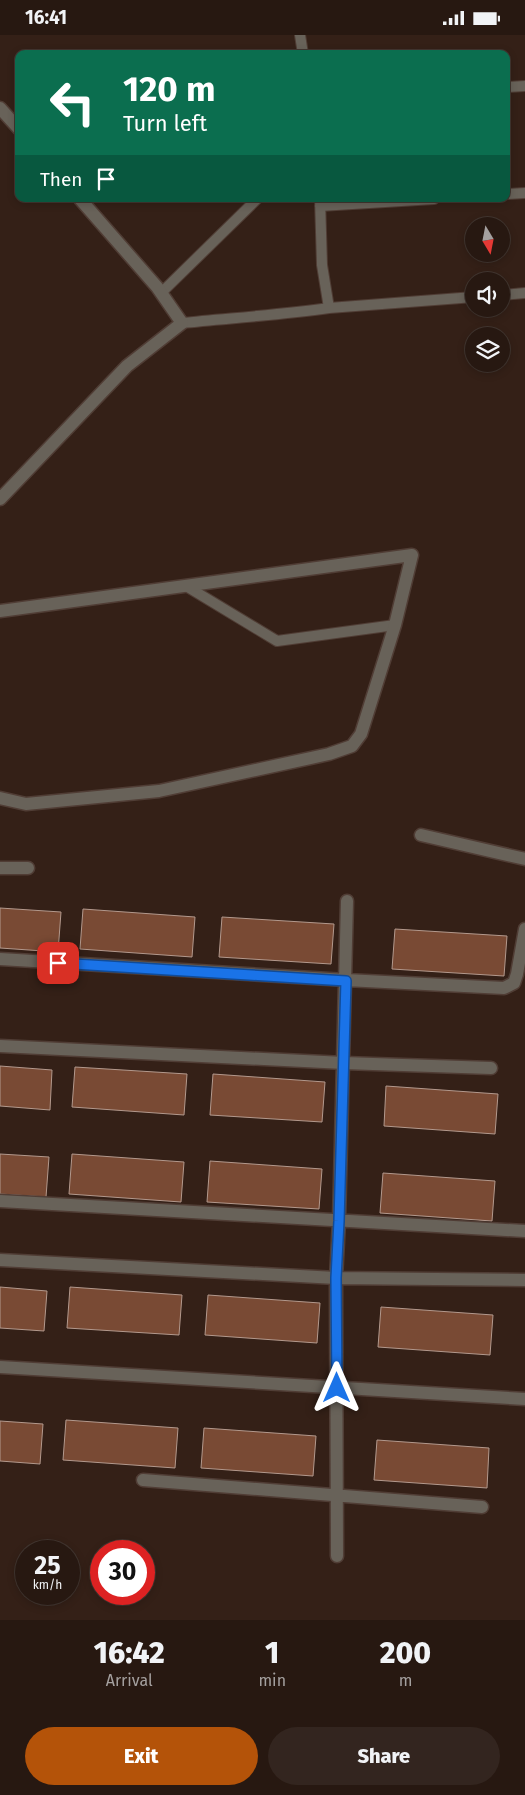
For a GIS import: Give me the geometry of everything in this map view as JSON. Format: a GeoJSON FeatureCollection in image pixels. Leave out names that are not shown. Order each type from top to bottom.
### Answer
{"type":"FeatureCollection","features":[{"type":"Feature","properties":{"kind":"street"},"geometry":{"type":"LineString","coordinates":[[0,108],[15,125]]}},
{"type":"Feature","properties":{"kind":"street"},"geometry":{"type":"LineString","coordinates":[[0,499],[127,366],[182,323],[161,293],[83,202]]}},
{"type":"Feature","properties":{"kind":"street"},"geometry":{"type":"LineString","coordinates":[[0,611],[412,555],[395,625],[361,734],[352,746],[329,754],[159,791],[26,804],[0,798]]}},
{"type":"Feature","properties":{"kind":"street"},"geometry":{"type":"LineString","coordinates":[[421,835],[525,859]]}},
{"type":"Feature","properties":{"kind":"street"},"geometry":{"type":"LineString","coordinates":[[0,867],[28,868]]}},
{"type":"Feature","properties":{"kind":"street"},"geometry":{"type":"LineString","coordinates":[[337,1555],[336,1278],[344,1063],[347,901]]}},
{"type":"Feature","properties":{"kind":"street"},"geometry":{"type":"LineString","coordinates":[[0,959],[346,981],[504,988],[514,983],[525,929]]}},
{"type":"Feature","properties":{"kind":"street"},"geometry":{"type":"LineString","coordinates":[[0,1045],[344,1063],[490,1068]]}},
{"type":"Feature","properties":{"kind":"street"},"geometry":{"type":"LineString","coordinates":[[0,1201],[525,1231]]}},
{"type":"Feature","properties":{"kind":"street"},"geometry":{"type":"LineString","coordinates":[[0,1260],[336,1278],[525,1280]]}},
{"type":"Feature","properties":{"kind":"street"},"geometry":{"type":"LineString","coordinates":[[0,1367],[525,1399]]}},
{"type":"Feature","properties":{"kind":"street"},"geometry":{"type":"LineString","coordinates":[[143,1480],[482,1507]]}},
{"type":"Feature","properties":{"kind":"lane"},"geometry":{"type":"LineString","coordinates":[[300,35],[302,50]]}},
{"type":"Feature","properties":{"kind":"lane"},"geometry":{"type":"LineString","coordinates":[[510,87],[525,86]]}},
{"type":"Feature","properties":{"kind":"lane"},"geometry":{"type":"LineString","coordinates":[[510,194],[525,193]]}},
{"type":"Feature","properties":{"kind":"lane"},"geometry":{"type":"LineString","coordinates":[[161,293],[254,202]]}},
{"type":"Feature","properties":{"kind":"lane"},"geometry":{"type":"LineString","coordinates":[[320,202],[322,265],[329,308]]}},
{"type":"Feature","properties":{"kind":"lane"},"geometry":{"type":"LineString","coordinates":[[510,294],[525,293]]}},
{"type":"Feature","properties":{"kind":"lane"},"geometry":{"type":"LineString","coordinates":[[182,323],[277,315],[329,308],[465,298]]}},
{"type":"Feature","properties":{"kind":"lane"},"geometry":{"type":"LineString","coordinates":[[186,587],[277,641],[395,625]]}},
{"type":"Feature","properties":{"kind":"building"},"geometry":{"type":"Polygon","coordinates":[[[0,908],[61,912],[58,952],[0,948],[0,908]]]}},
{"type":"Feature","properties":{"kind":"building"},"geometry":{"type":"Polygon","coordinates":[[[83,909],[195,917],[192,957],[80,949],[83,909]]]}},
{"type":"Feature","properties":{"kind":"building"},"geometry":{"type":"Polygon","coordinates":[[[222,917],[334,924],[331,964],[219,957],[222,917]]]}},
{"type":"Feature","properties":{"kind":"building"},"geometry":{"type":"Polygon","coordinates":[[[395,929],[507,936],[504,976],[392,969],[395,929]]]}},
{"type":"Feature","properties":{"kind":"building"},"geometry":{"type":"Polygon","coordinates":[[[0,1066],[52,1070],[50,1110],[0,1106],[0,1066]]]}},
{"type":"Feature","properties":{"kind":"building"},"geometry":{"type":"Polygon","coordinates":[[[75,1067],[187,1074],[184,1115],[72,1107],[75,1067]]]}},
{"type":"Feature","properties":{"kind":"building"},"geometry":{"type":"Polygon","coordinates":[[[213,1074],[325,1082],[322,1122],[210,1115],[213,1074]]]}},
{"type":"Feature","properties":{"kind":"building"},"geometry":{"type":"Polygon","coordinates":[[[386,1086],[498,1094],[495,1134],[384,1126],[386,1086]]]}},
{"type":"Feature","properties":{"kind":"building"},"geometry":{"type":"Polygon","coordinates":[[[0,1154],[49,1157],[46,1197],[0,1194],[0,1154]]]}},
{"type":"Feature","properties":{"kind":"building"},"geometry":{"type":"Polygon","coordinates":[[[72,1154],[184,1162],[181,1202],[69,1194],[72,1154]]]}},
{"type":"Feature","properties":{"kind":"building"},"geometry":{"type":"Polygon","coordinates":[[[210,1161],[322,1169],[319,1209],[207,1202],[210,1161]]]}},
{"type":"Feature","properties":{"kind":"building"},"geometry":{"type":"Polygon","coordinates":[[[383,1173],[495,1181],[492,1221],[380,1213],[383,1173]]]}},
{"type":"Feature","properties":{"kind":"building"},"geometry":{"type":"Polygon","coordinates":[[[0,1287],[47,1291],[44,1331],[0,1328],[0,1287]]]}},
{"type":"Feature","properties":{"kind":"building"},"geometry":{"type":"Polygon","coordinates":[[[70,1287],[182,1295],[179,1335],[67,1328],[70,1287]]]}},
{"type":"Feature","properties":{"kind":"building"},"geometry":{"type":"Polygon","coordinates":[[[208,1295],[320,1303],[317,1343],[205,1335],[208,1295]]]}},
{"type":"Feature","properties":{"kind":"building"},"geometry":{"type":"Polygon","coordinates":[[[381,1307],[493,1315],[490,1355],[378,1347],[381,1307]]]}},
{"type":"Feature","properties":{"kind":"building"},"geometry":{"type":"Polygon","coordinates":[[[66,1420],[178,1428],[175,1468],[63,1460],[66,1420]]]}},
{"type":"Feature","properties":{"kind":"building"},"geometry":{"type":"Polygon","coordinates":[[[0,1421],[43,1424],[40,1464],[0,1461],[0,1421]]]}},
{"type":"Feature","properties":{"kind":"building"},"geometry":{"type":"Polygon","coordinates":[[[204,1428],[316,1436],[313,1476],[201,1468],[204,1428]]]}},
{"type":"Feature","properties":{"kind":"building"},"geometry":{"type":"Polygon","coordinates":[[[377,1440],[489,1448],[487,1488],[374,1480],[377,1440]]]}},
{"type":"Feature","properties":{"kind":"route"},"geometry":{"type":"LineString","coordinates":[[58,963],[346,981],[336,1278],[337,1388]]}}]}
